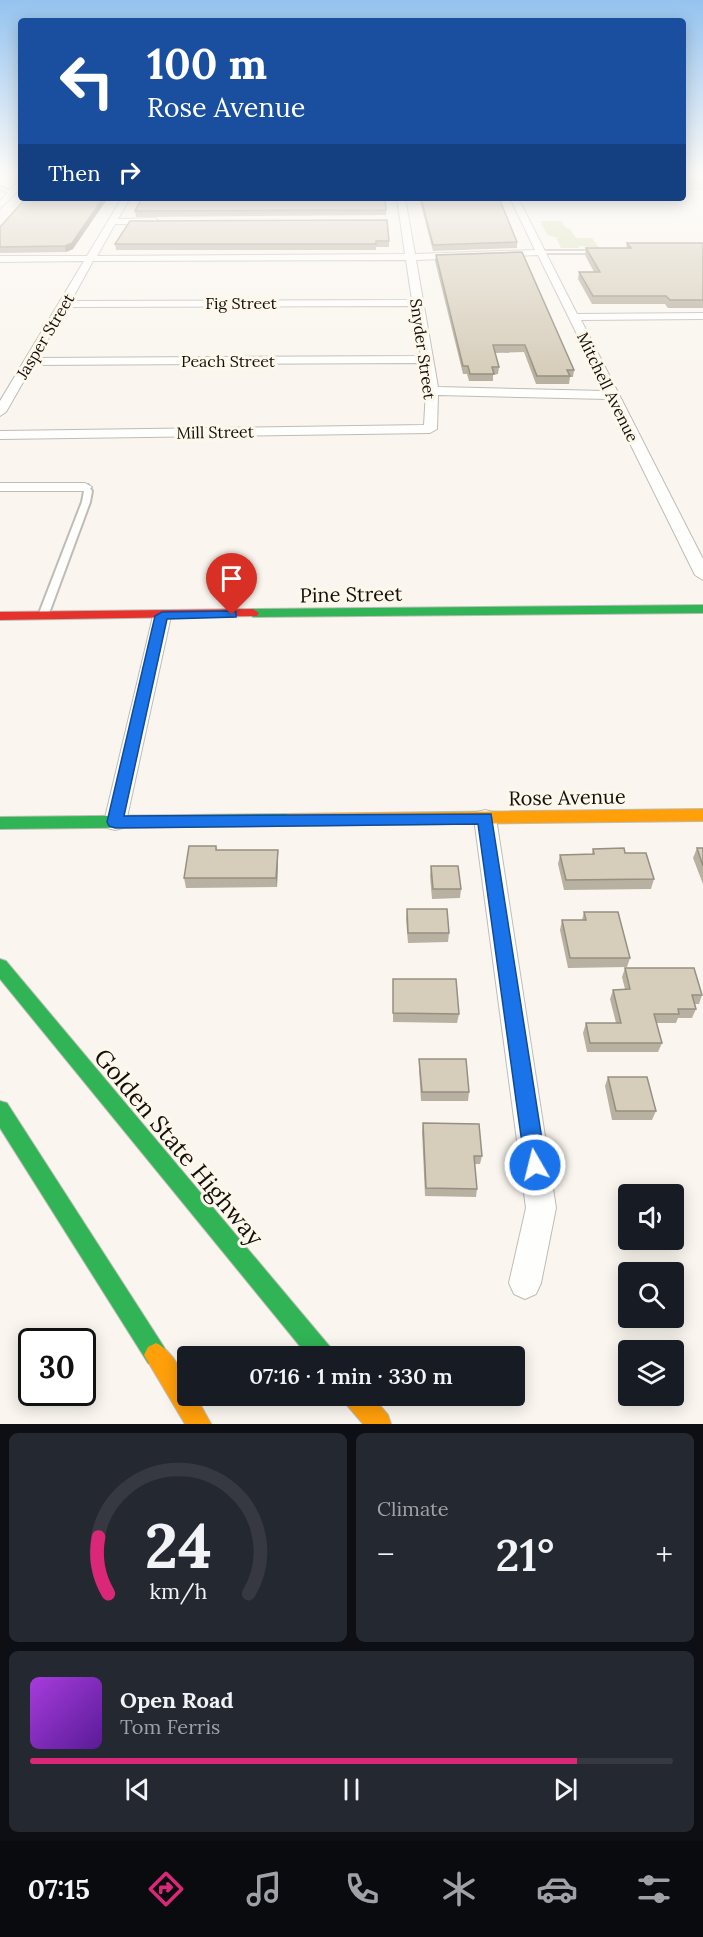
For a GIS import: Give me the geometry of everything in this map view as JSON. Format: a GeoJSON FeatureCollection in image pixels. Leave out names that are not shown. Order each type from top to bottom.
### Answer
{"type":"FeatureCollection","features":[{"type":"Feature","properties":{"kind":"main road","name":"Pine Street"},"geometry":{"type":"LineString","coordinates":[[0,616],[703,609]]}},
{"type":"Feature","properties":{"kind":"main road","name":"Rose Avenue"},"geometry":{"type":"LineString","coordinates":[[0,823],[703,815]]}},
{"type":"Feature","properties":{"kind":"main road","name":"Golden State Highway"},"geometry":{"type":"LineString","coordinates":[[0,966],[315,1346]]}},
{"type":"Feature","properties":{"kind":"main road"},"geometry":{"type":"LineString","coordinates":[[0,1110],[199,1424]]}},
{"type":"Feature","properties":{"kind":"main road"},"geometry":{"type":"LineString","coordinates":[[364,1406],[379,1424]]}},
{"type":"Feature","properties":{"kind":"street","name":"Jasper Street"},"geometry":{"type":"LineString","coordinates":[[0,412],[102,240]]}},
{"type":"Feature","properties":{"kind":"street","name":"Snyder Street"},"geometry":{"type":"LineString","coordinates":[[404,240],[418,303],[432,391],[430,429]]}},
{"type":"Feature","properties":{"kind":"street","name":"Mitchell Avenue"},"geometry":{"type":"LineString","coordinates":[[535,240],[611,394],[695,546],[703,575]]}},
{"type":"Feature","properties":{"kind":"street"},"geometry":{"type":"LineString","coordinates":[[0,259],[409,258],[541,252]]}},
{"type":"Feature","properties":{"kind":"street","name":"Fig Street"},"geometry":{"type":"LineString","coordinates":[[64,304],[418,303]]}},
{"type":"Feature","properties":{"kind":"street"},"geometry":{"type":"LineString","coordinates":[[573,317],[703,316]]}},
{"type":"Feature","properties":{"kind":"street","name":"Peach Street"},"geometry":{"type":"LineString","coordinates":[[29,362],[427,359]]}},
{"type":"Feature","properties":{"kind":"street"},"geometry":{"type":"LineString","coordinates":[[432,391],[611,394]]}},
{"type":"Feature","properties":{"kind":"street","name":"Mill Street"},"geometry":{"type":"LineString","coordinates":[[0,435],[430,429]]}},
{"type":"Feature","properties":{"kind":"street"},"geometry":{"type":"LineString","coordinates":[[0,487],[85,487]]}},
{"type":"Feature","properties":{"kind":"street"},"geometry":{"type":"LineString","coordinates":[[115,822],[162,616]]}},
{"type":"Feature","properties":{"kind":"street"},"geometry":{"type":"LineString","coordinates":[[485,818],[542,1208],[525,1282]]}},
{"type":"Feature","properties":{"kind":"lane"},"geometry":{"type":"LineString","coordinates":[[541,252],[606,252]]}},
{"type":"Feature","properties":{"kind":"lane"},"geometry":{"type":"LineString","coordinates":[[43,616],[86,502],[88,491],[85,487]]}},
{"type":"Feature","properties":{"kind":"green space"},"geometry":{"type":"Polygon","coordinates":[[[557,240],[594,240],[599,248],[579,246],[579,248],[561,248],[557,240]]]}},
{"type":"Feature","properties":{"kind":"building"},"geometry":{"type":"Polygon","coordinates":[[[0,240],[74,240],[65,246],[0,247],[0,240]]]}},
{"type":"Feature","properties":{"kind":"building"},"geometry":{"type":"Polygon","coordinates":[[[117,240],[389,241],[376,241],[376,244],[115,244],[117,240]]]}},
{"type":"Feature","properties":{"kind":"building"},"geometry":{"type":"Polygon","coordinates":[[[432,240],[517,242],[433,245],[432,240]]]}},
{"type":"Feature","properties":{"kind":"building"},"geometry":{"type":"Polygon","coordinates":[[[627,243],[703,243],[703,300],[670,300],[666,296],[593,296],[579,272],[600,272],[586,248],[631,248],[627,243]]]}},
{"type":"Feature","properties":{"kind":"building"},"geometry":{"type":"Polygon","coordinates":[[[522,252],[574,370],[567,370],[570,376],[537,376],[525,345],[493,345],[499,367],[492,367],[494,374],[470,374],[468,366],[463,366],[436,255],[522,252]]]}},
{"type":"Feature","properties":{"kind":"building"},"geometry":{"type":"Polygon","coordinates":[[[189,846],[216,846],[216,850],[278,850],[276,878],[184,878],[189,846]]]}},
{"type":"Feature","properties":{"kind":"building"},"geometry":{"type":"Polygon","coordinates":[[[624,848],[625,853],[646,853],[654,879],[566,880],[560,855],[594,854],[593,849],[624,848]]]}},
{"type":"Feature","properties":{"kind":"building"},"geometry":{"type":"Polygon","coordinates":[[[697,848],[703,848],[703,866],[697,848]]]}},
{"type":"Feature","properties":{"kind":"building"},"geometry":{"type":"Polygon","coordinates":[[[431,866],[458,866],[461,889],[433,889],[431,866]]]}},
{"type":"Feature","properties":{"kind":"building"},"geometry":{"type":"Polygon","coordinates":[[[407,909],[447,909],[449,933],[408,933],[407,909]]]}},
{"type":"Feature","properties":{"kind":"building"},"geometry":{"type":"Polygon","coordinates":[[[584,912],[618,912],[630,958],[570,958],[562,920],[586,920],[584,912]]]}},
{"type":"Feature","properties":{"kind":"building"},"geometry":{"type":"Polygon","coordinates":[[[625,968],[694,968],[702,995],[692,995],[696,1009],[678,1009],[679,1014],[654,1014],[662,1043],[590,1043],[586,1023],[621,1023],[613,990],[630,989],[625,968]]]}},
{"type":"Feature","properties":{"kind":"building"},"geometry":{"type":"Polygon","coordinates":[[[393,979],[456,979],[459,1014],[393,1013],[393,979]]]}},
{"type":"Feature","properties":{"kind":"building"},"geometry":{"type":"Polygon","coordinates":[[[419,1059],[466,1059],[469,1092],[422,1092],[419,1059]]]}},
{"type":"Feature","properties":{"kind":"building"},"geometry":{"type":"Polygon","coordinates":[[[608,1077],[647,1077],[656,1111],[616,1111],[608,1077]]]}},
{"type":"Feature","properties":{"kind":"building"},"geometry":{"type":"Polygon","coordinates":[[[423,1123],[479,1124],[482,1156],[474,1156],[477,1189],[426,1188],[423,1123]]]}},
{"type":"Feature","properties":{"kind":"traffic: fast"},"geometry":{"type":"LineString","coordinates":[[253,613],[703,609]]}},
{"type":"Feature","properties":{"kind":"traffic: fast"},"geometry":{"type":"LineString","coordinates":[[0,823],[288,820]]}},
{"type":"Feature","properties":{"kind":"traffic: fast"},"geometry":{"type":"LineString","coordinates":[[0,966],[315,1346]]}},
{"type":"Feature","properties":{"kind":"traffic: fast"},"geometry":{"type":"LineString","coordinates":[[0,1110],[156,1355]]}},
{"type":"Feature","properties":{"kind":"traffic: slow"},"geometry":{"type":"LineString","coordinates":[[288,820],[703,815]]}},
{"type":"Feature","properties":{"kind":"traffic: slow"},"geometry":{"type":"LineString","coordinates":[[156,1355],[199,1424]]}},
{"type":"Feature","properties":{"kind":"traffic: slow"},"geometry":{"type":"LineString","coordinates":[[364,1406],[379,1424]]}},
{"type":"Feature","properties":{"kind":"traffic: jam"},"geometry":{"type":"LineString","coordinates":[[0,616],[253,613]]}},
{"type":"Feature","properties":{"kind":"route"},"geometry":{"type":"LineString","coordinates":[[232,615],[162,616],[115,822],[485,818],[535,1165]]}}]}
